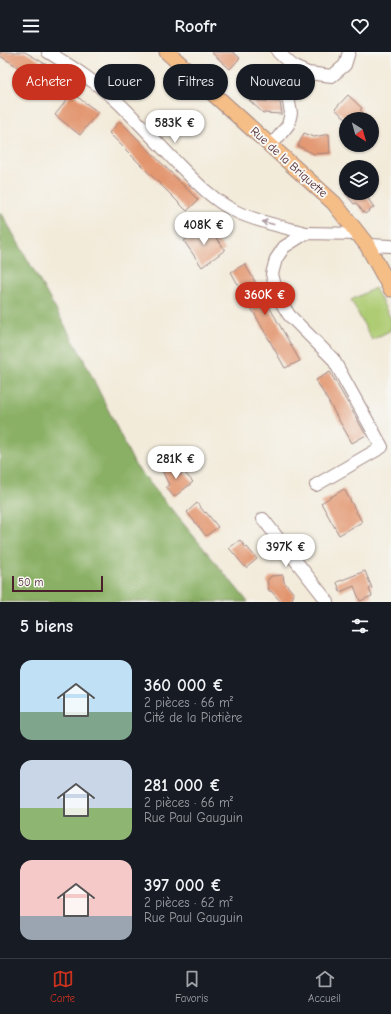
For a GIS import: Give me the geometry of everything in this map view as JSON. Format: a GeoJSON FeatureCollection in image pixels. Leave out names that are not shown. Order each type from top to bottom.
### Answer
{"type":"FeatureCollection","features":[{"type":"Feature","properties":{"kind":"main road","name":"Rue de la Briquette"},"geometry":{"type":"LineString","coordinates":[[167,52],[334,203],[363,240],[391,289]]}},
{"type":"Feature","properties":{"kind":"street"},"geometry":{"type":"LineString","coordinates":[[48,52],[80,71],[98,84],[121,105],[210,195],[236,212],[261,222],[306,233],[363,240],[391,246]]}},
{"type":"Feature","properties":{"kind":"street"},"geometry":{"type":"LineString","coordinates":[[278,52],[291,64]]}},
{"type":"Feature","properties":{"kind":"street"},"geometry":{"type":"LineString","coordinates":[[315,74],[332,76],[345,65],[349,52]]}},
{"type":"Feature","properties":{"kind":"street"},"geometry":{"type":"LineString","coordinates":[[271,146],[288,125],[292,112],[289,100]]}},
{"type":"Feature","properties":{"kind":"street"},"geometry":{"type":"LineString","coordinates":[[306,233],[284,247],[276,259],[272,274],[278,297],[289,315],[333,359],[382,447],[316,485]]}},
{"type":"Feature","properties":{"kind":"street"},"geometry":{"type":"LineString","coordinates":[[263,519],[328,602]]}},
{"type":"Feature","properties":{"kind":"green space"},"geometry":{"type":"Polygon","coordinates":[[[0,213],[2,214],[83,358],[135,465],[248,602],[0,602],[0,213]]]}},
{"type":"Feature","properties":{"kind":"green space"},"geometry":{"type":"Polygon","coordinates":[[[375,288],[391,319],[391,330],[372,340],[351,300],[375,288]]]}},
{"type":"Feature","properties":{"kind":"building"},"geometry":{"type":"Polygon","coordinates":[[[0,52],[25,52],[45,64],[13,64],[0,56],[0,52]]]}},
{"type":"Feature","properties":{"kind":"building"},"geometry":{"type":"Polygon","coordinates":[[[211,52],[233,52],[240,58],[230,69],[228,64],[224,64],[211,52]]]}},
{"type":"Feature","properties":{"kind":"building"},"geometry":{"type":"Polygon","coordinates":[[[348,95],[362,108],[360,110],[362,112],[339,113],[335,109],[348,95]]]}},
{"type":"Feature","properties":{"kind":"building"},"geometry":{"type":"Polygon","coordinates":[[[67,100],[82,100],[98,112],[80,135],[55,115],[67,100]]]}},
{"type":"Feature","properties":{"kind":"building"},"geometry":{"type":"Polygon","coordinates":[[[249,100],[280,102],[282,114],[263,113],[249,100]]]}},
{"type":"Feature","properties":{"kind":"building"},"geometry":{"type":"Polygon","coordinates":[[[120,121],[198,200],[187,211],[109,133],[120,121]]]}},
{"type":"Feature","properties":{"kind":"building"},"geometry":{"type":"Polygon","coordinates":[[[304,133],[314,137],[329,134],[330,153],[314,154],[298,146],[304,133]]]}},
{"type":"Feature","properties":{"kind":"building"},"geometry":{"type":"Polygon","coordinates":[[[351,200],[369,200],[374,207],[365,214],[356,203],[354,204],[351,200]]]}},
{"type":"Feature","properties":{"kind":"building"},"geometry":{"type":"Polygon","coordinates":[[[206,224],[225,250],[202,267],[184,241],[206,224]]]}},
{"type":"Feature","properties":{"kind":"building"},"geometry":{"type":"Polygon","coordinates":[[[245,264],[300,361],[285,368],[231,272],[245,264]]]}},
{"type":"Feature","properties":{"kind":"building"},"geometry":{"type":"Polygon","coordinates":[[[330,372],[366,435],[352,443],[316,380],[330,372]]]}},
{"type":"Feature","properties":{"kind":"building"},"geometry":{"type":"Polygon","coordinates":[[[173,462],[179,476],[184,472],[193,482],[174,497],[166,487],[169,485],[161,468],[173,462]]]}},
{"type":"Feature","properties":{"kind":"building"},"geometry":{"type":"Polygon","coordinates":[[[344,489],[362,522],[339,535],[321,503],[344,489]]]}},
{"type":"Feature","properties":{"kind":"building"},"geometry":{"type":"Polygon","coordinates":[[[197,503],[218,527],[206,536],[187,512],[197,503]]]}},
{"type":"Feature","properties":{"kind":"building"},"geometry":{"type":"Polygon","coordinates":[[[240,540],[257,559],[246,568],[229,548],[240,540]]]}},
{"type":"Feature","properties":{"kind":"building"},"geometry":{"type":"Polygon","coordinates":[[[365,571],[372,588],[369,589],[372,596],[360,601],[354,586],[340,592],[337,582],[365,571]]]}},
{"type":"Feature","properties":{"kind":"building"},"geometry":{"type":"Polygon","coordinates":[[[283,575],[284,582],[294,594],[291,602],[281,602],[271,591],[269,591],[267,581],[271,576],[283,575]]]}}]}
